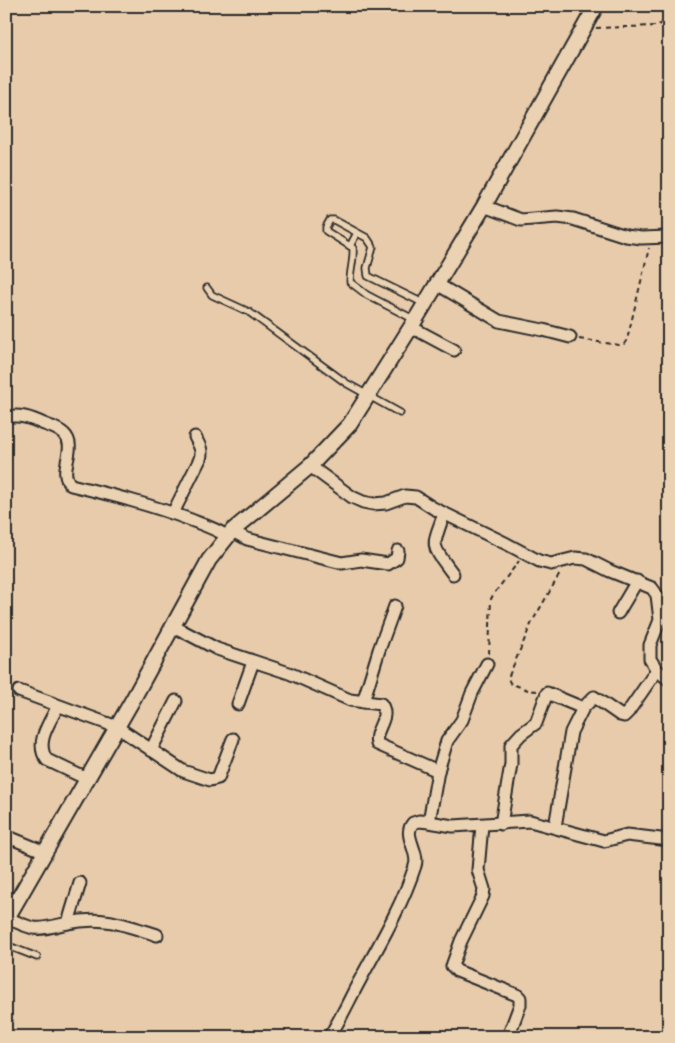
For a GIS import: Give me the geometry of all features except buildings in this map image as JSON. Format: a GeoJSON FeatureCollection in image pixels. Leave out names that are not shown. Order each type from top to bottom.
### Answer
{"type":"FeatureCollection","features":[{"type":"Feature","properties":{"kind":"street"},"geometry":{"type":"LineString","coordinates":[[157,935],[116,922],[82,920],[36,929],[28,928],[7,919],[173,626],[206,564],[230,534],[310,466],[345,430],[413,324],[484,206],[596,6]]}},
{"type":"Feature","properties":{"kind":"street"},"geometry":{"type":"LineString","coordinates":[[484,206],[518,220],[557,217],[574,219],[626,236],[669,237]]}},
{"type":"Feature","properties":{"kind":"street"},"geometry":{"type":"LineString","coordinates":[[437,284],[499,321],[570,337]]}},
{"type":"Feature","properties":{"kind":"street"},"geometry":{"type":"LineString","coordinates":[[413,324],[454,350]]}},
{"type":"Feature","properties":{"kind":"street"},"geometry":{"type":"LineString","coordinates":[[6,417],[31,418],[63,432],[70,445],[66,474],[68,483],[71,485],[118,496],[247,539],[342,563],[361,560],[388,564],[397,558],[398,551]]}},
{"type":"Feature","properties":{"kind":"street"},"geometry":{"type":"LineString","coordinates":[[173,513],[202,453],[195,437]]}},
{"type":"Feature","properties":{"kind":"street"},"geometry":{"type":"LineString","coordinates":[[310,466],[352,497],[363,502],[373,504],[411,496],[546,564],[580,558],[586,559],[652,588],[657,595],[660,620],[650,645],[650,659],[656,670],[669,680]]}},
{"type":"Feature","properties":{"kind":"street"},"geometry":{"type":"LineString","coordinates":[[444,514],[434,545],[453,574]]}},
{"type":"Feature","properties":{"kind":"street"},"geometry":{"type":"LineString","coordinates":[[618,613],[637,581]]}},
{"type":"Feature","properties":{"kind":"street"},"geometry":{"type":"LineString","coordinates":[[363,702],[395,606]]}},
{"type":"Feature","properties":{"kind":"street"},"geometry":{"type":"LineString","coordinates":[[173,626],[217,649],[289,673],[350,700],[377,703],[384,708],[385,716],[376,737],[377,744],[438,770]]}},
{"type":"Feature","properties":{"kind":"street"},"geometry":{"type":"LineString","coordinates":[[238,704],[254,662]]}},
{"type":"Feature","properties":{"kind":"street"},"geometry":{"type":"LineString","coordinates":[[429,822],[438,770],[447,741],[462,720],[472,693],[487,664]]}},
{"type":"Feature","properties":{"kind":"street"},"geometry":{"type":"LineString","coordinates":[[555,827],[571,732],[583,708],[594,698],[620,716],[624,716],[656,670]]}},
{"type":"Feature","properties":{"kind":"street"},"geometry":{"type":"LineString","coordinates":[[18,691],[116,727],[183,770],[214,780],[218,778],[233,739]]}},
{"type":"Feature","properties":{"kind":"street"},"geometry":{"type":"LineString","coordinates":[[501,824],[511,745],[528,728],[536,723],[547,693],[583,708]]}},
{"type":"Feature","properties":{"kind":"street"},"geometry":{"type":"LineString","coordinates":[[151,750],[176,701]]}},
{"type":"Feature","properties":{"kind":"street"},"geometry":{"type":"LineString","coordinates":[[58,706],[44,735],[42,754],[46,760],[87,779]]}},
{"type":"Feature","properties":{"kind":"street"},"geometry":{"type":"LineString","coordinates":[[330,1037],[389,926],[415,866],[416,855],[411,844],[411,824],[419,821],[452,826],[530,822],[604,841],[627,835],[669,840]]}},
{"type":"Feature","properties":{"kind":"street"},"geometry":{"type":"LineString","coordinates":[[482,825],[478,870],[484,889],[483,896],[452,966],[457,971],[517,994],[520,998],[520,1005],[508,1037]]}},
{"type":"Feature","properties":{"kind":"street"},"geometry":{"type":"LineString","coordinates":[[6,836],[45,852]]}},
{"type":"Feature","properties":{"kind":"street"},"geometry":{"type":"LineString","coordinates":[[68,923],[80,883]]}},
{"type":"Feature","properties":{"kind":"lane"},"geometry":{"type":"LineString","coordinates":[[413,324],[350,282],[350,271],[354,257],[353,248],[326,231],[330,220],[334,220],[367,238],[373,246],[367,268],[368,276],[425,304]]}},
{"type":"Feature","properties":{"kind":"lane"},"geometry":{"type":"LineString","coordinates":[[350,246],[357,233]]}},
{"type":"Feature","properties":{"kind":"lane"},"geometry":{"type":"LineString","coordinates":[[206,288],[212,295],[249,312],[346,383],[400,413]]}},
{"type":"Feature","properties":{"kind":"lane"},"geometry":{"type":"LineString","coordinates":[[6,945],[36,957]]}},
{"type":"Feature","properties":{"kind":"path"},"geometry":{"type":"LineString","coordinates":[[584,28],[656,26],[669,20]]}},
{"type":"Feature","properties":{"kind":"path"},"geometry":{"type":"LineString","coordinates":[[570,337],[619,345],[624,344],[627,340],[651,238]]}},
{"type":"Feature","properties":{"kind":"path"},"geometry":{"type":"LineString","coordinates":[[487,664],[490,605],[493,595],[525,553]]}},
{"type":"Feature","properties":{"kind":"path"},"geometry":{"type":"LineString","coordinates":[[547,693],[528,690],[510,683],[508,678],[532,622],[568,560]]}}]}
